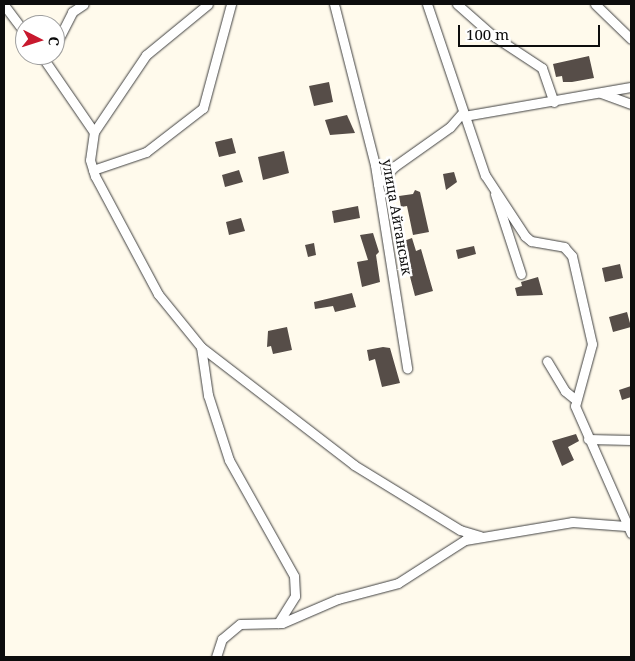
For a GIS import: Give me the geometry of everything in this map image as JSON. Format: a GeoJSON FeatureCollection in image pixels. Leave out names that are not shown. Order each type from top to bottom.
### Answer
{"type":"FeatureCollection","features":[{"type":"Feature","properties":{"kind":"street"},"geometry":{"type":"LineString","coordinates":[[65,26],[72,12],[84,4]]}},
{"type":"Feature","properties":{"kind":"street"},"geometry":{"type":"LineString","coordinates":[[208,4],[146,55],[94,132],[90,160],[93,170],[158,294],[201,347],[354,465],[460,530],[480,536]]}},
{"type":"Feature","properties":{"kind":"street"},"geometry":{"type":"LineString","coordinates":[[93,170],[146,152],[195,118],[203,108],[231,4]]}},
{"type":"Feature","properties":{"kind":"street","name":"улица Айтансык"},"geometry":{"type":"LineString","coordinates":[[334,4],[348,72],[378,184],[407,368]]}},
{"type":"Feature","properties":{"kind":"street"},"geometry":{"type":"LineString","coordinates":[[426,4],[464,114],[491,184],[521,274]]}},
{"type":"Feature","properties":{"kind":"street"},"geometry":{"type":"LineString","coordinates":[[457,4],[492,35],[542,68],[554,102]]}},
{"type":"Feature","properties":{"kind":"street"},"geometry":{"type":"LineString","coordinates":[[595,4],[631,40]]}},
{"type":"Feature","properties":{"kind":"street"},"geometry":{"type":"LineString","coordinates":[[4,5],[15,20]]}},
{"type":"Feature","properties":{"kind":"street"},"geometry":{"type":"LineString","coordinates":[[49,65],[94,132]]}},
{"type":"Feature","properties":{"kind":"street"},"geometry":{"type":"LineString","coordinates":[[378,184],[395,166],[450,128],[464,114],[554,102],[631,86]]}},
{"type":"Feature","properties":{"kind":"street"},"geometry":{"type":"LineString","coordinates":[[601,93],[631,104]]}},
{"type":"Feature","properties":{"kind":"street"},"geometry":{"type":"LineString","coordinates":[[491,184],[525,236],[531,241],[564,247],[572,256],[592,344],[575,400]]}},
{"type":"Feature","properties":{"kind":"street"},"geometry":{"type":"LineString","coordinates":[[201,347],[203,377],[229,460],[294,576],[296,596],[278,623]]}},
{"type":"Feature","properties":{"kind":"street"},"geometry":{"type":"LineString","coordinates":[[547,361],[565,392],[575,400],[588,439],[629,530]]}},
{"type":"Feature","properties":{"kind":"street"},"geometry":{"type":"LineString","coordinates":[[588,439],[631,440]]}},
{"type":"Feature","properties":{"kind":"street"},"geometry":{"type":"LineString","coordinates":[[216,657],[222,639],[240,624],[278,623],[298,618],[338,599],[398,583],[452,547],[480,536],[572,522],[629,530]]}},
{"type":"Feature","properties":{"kind":"building"},"geometry":{"type":"Polygon","coordinates":[[[589,56],[594,78],[563,82],[562,76],[556,77],[553,64],[589,56]]]}},
{"type":"Feature","properties":{"kind":"building"},"geometry":{"type":"Polygon","coordinates":[[[329,82],[333,102],[314,106],[309,86],[329,82]]]}},
{"type":"Feature","properties":{"kind":"building"},"geometry":{"type":"Polygon","coordinates":[[[347,115],[355,133],[330,135],[325,120],[347,115]]]}},
{"type":"Feature","properties":{"kind":"building"},"geometry":{"type":"Polygon","coordinates":[[[232,138],[236,153],[219,157],[215,142],[232,138]]]}},
{"type":"Feature","properties":{"kind":"building"},"geometry":{"type":"Polygon","coordinates":[[[284,151],[289,173],[263,180],[258,157],[284,151]]]}},
{"type":"Feature","properties":{"kind":"building"},"geometry":{"type":"Polygon","coordinates":[[[239,170],[243,182],[225,187],[222,175],[239,170]]]}},
{"type":"Feature","properties":{"kind":"building"},"geometry":{"type":"Polygon","coordinates":[[[454,172],[457,182],[446,190],[443,174],[454,172]]]}},
{"type":"Feature","properties":{"kind":"building"},"geometry":{"type":"Polygon","coordinates":[[[415,190],[420,192],[429,232],[413,235],[407,206],[401,207],[399,196],[413,194],[415,190]]]}},
{"type":"Feature","properties":{"kind":"building"},"geometry":{"type":"Polygon","coordinates":[[[358,206],[360,218],[334,223],[332,211],[358,206]]]}},
{"type":"Feature","properties":{"kind":"building"},"geometry":{"type":"Polygon","coordinates":[[[241,218],[245,231],[229,235],[226,222],[241,218]]]}},
{"type":"Feature","properties":{"kind":"building"},"geometry":{"type":"Polygon","coordinates":[[[373,233],[379,252],[376,255],[380,282],[362,287],[357,262],[368,260],[360,235],[373,233]]]}},
{"type":"Feature","properties":{"kind":"building"},"geometry":{"type":"Polygon","coordinates":[[[412,238],[416,251],[421,249],[433,291],[415,296],[401,242],[412,238]]]}},
{"type":"Feature","properties":{"kind":"building"},"geometry":{"type":"Polygon","coordinates":[[[314,243],[316,255],[308,257],[305,245],[314,243]]]}},
{"type":"Feature","properties":{"kind":"building"},"geometry":{"type":"Polygon","coordinates":[[[474,246],[476,254],[458,259],[456,250],[474,246]]]}},
{"type":"Feature","properties":{"kind":"building"},"geometry":{"type":"Polygon","coordinates":[[[620,264],[623,278],[605,282],[602,268],[620,264]]]}},
{"type":"Feature","properties":{"kind":"building"},"geometry":{"type":"Polygon","coordinates":[[[538,277],[543,295],[517,296],[515,288],[522,286],[521,282],[538,277]]]}},
{"type":"Feature","properties":{"kind":"building"},"geometry":{"type":"Polygon","coordinates":[[[352,293],[356,307],[335,312],[333,306],[315,309],[314,302],[352,293]]]}},
{"type":"Feature","properties":{"kind":"building"},"geometry":{"type":"Polygon","coordinates":[[[627,312],[631,327],[613,332],[609,317],[627,312]]]}},
{"type":"Feature","properties":{"kind":"building"},"geometry":{"type":"Polygon","coordinates":[[[287,327],[292,350],[273,354],[271,346],[267,347],[268,331],[287,327]]]}},
{"type":"Feature","properties":{"kind":"building"},"geometry":{"type":"Polygon","coordinates":[[[383,347],[390,348],[400,383],[382,387],[375,359],[369,361],[367,350],[383,347]]]}},
{"type":"Feature","properties":{"kind":"building"},"geometry":{"type":"Polygon","coordinates":[[[631,386],[631,397],[622,400],[619,390],[631,386]]]}},
{"type":"Feature","properties":{"kind":"building"},"geometry":{"type":"Polygon","coordinates":[[[576,434],[579,441],[568,447],[574,460],[562,466],[552,441],[576,434]]]}}]}
